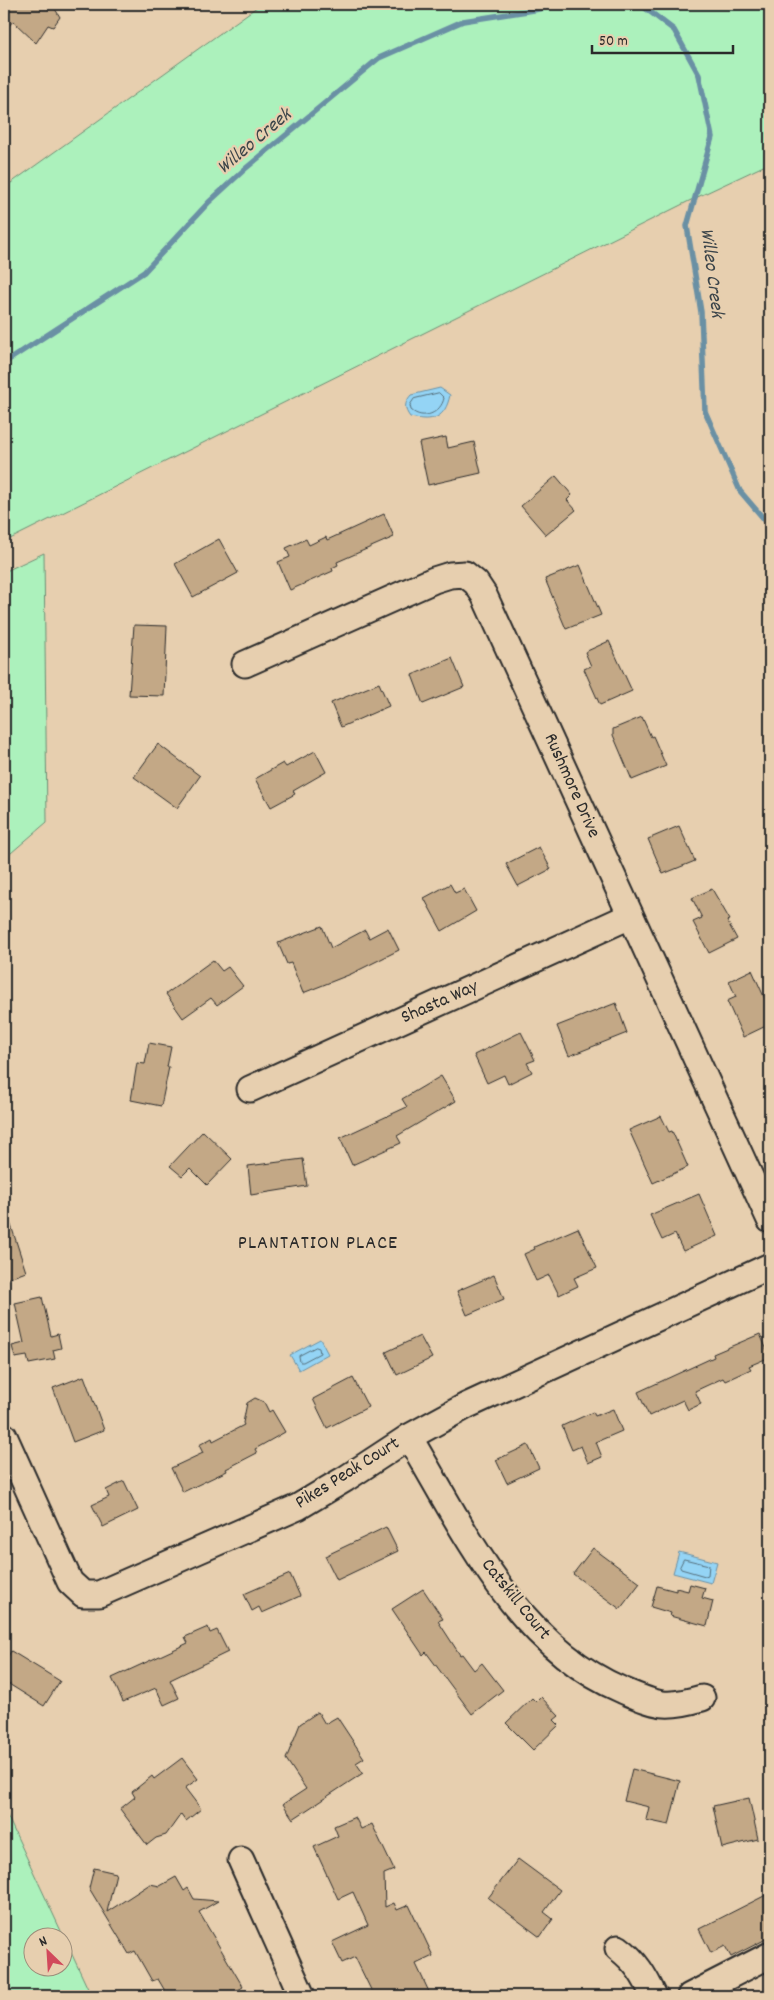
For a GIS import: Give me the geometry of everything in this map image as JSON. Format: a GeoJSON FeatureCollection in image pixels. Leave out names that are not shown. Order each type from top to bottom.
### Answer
{"type":"FeatureCollection","features":[{"type":"Feature","properties":{"kind":"street","name":"Rushmore Drive"},"geometry":{"type":"LineString","coordinates":[[245,664],[434,580],[450,575],[465,574],[476,583],[484,595],[770,1220]]}},
{"type":"Feature","properties":{"kind":"street","name":"Shasta Way"},"geometry":{"type":"LineString","coordinates":[[250,1089],[630,916]]}},
{"type":"Feature","properties":{"kind":"street","name":"Pikes Peak Court"},"geometry":{"type":"LineString","coordinates":[[4,1436],[70,1582],[84,1594],[99,1594],[298,1507],[346,1479],[409,1437],[466,1406],[770,1266]]}},
{"type":"Feature","properties":{"kind":"street","name":"Catskill Court"},"geometry":{"type":"LineString","coordinates":[[409,1437],[478,1554],[503,1591],[548,1643],[575,1664],[607,1684],[655,1704],[680,1704],[702,1698]]}},
{"type":"Feature","properties":{"kind":"street"},"geometry":{"type":"LineString","coordinates":[[242,1860],[302,1996]]}},
{"type":"Feature","properties":{"kind":"street"},"geometry":{"type":"LineString","coordinates":[[618,1948],[631,1958],[642,1971],[654,1996]]}},
{"type":"Feature","properties":{"kind":"street"},"geometry":{"type":"LineString","coordinates":[[690,1996],[770,1955]]}},
{"type":"Feature","properties":{"kind":"green space"},"geometry":{"type":"Polygon","coordinates":[[[261,4],[770,4],[770,163],[689,201],[4,542],[4,188],[261,4]]]}},
{"type":"Feature","properties":{"kind":"green space"},"geometry":{"type":"Polygon","coordinates":[[[44,553],[47,822],[4,859],[4,572],[44,553]]]}},
{"type":"Feature","properties":{"kind":"green space"},"geometry":{"type":"Polygon","coordinates":[[[4,1811],[60,1928],[22,1928],[22,1978],[72,1978],[72,1955],[89,1991],[76,1996],[4,1996],[4,1811]]]}},
{"type":"Feature","properties":{"kind":"water"},"geometry":{"type":"Polygon","coordinates":[[[440,388],[450,395],[448,403],[441,414],[431,419],[410,417],[406,406],[411,395],[440,388]]]}},
{"type":"Feature","properties":{"kind":"water"},"geometry":{"type":"Polygon","coordinates":[[[320,1339],[328,1354],[299,1370],[290,1355],[320,1339]]]}},
{"type":"Feature","properties":{"kind":"water"},"geometry":{"type":"Polygon","coordinates":[[[679,1552],[717,1562],[711,1583],[673,1573],[679,1552]]]}},
{"type":"Feature","properties":{"kind":"building"},"geometry":{"type":"Polygon","coordinates":[[[4,4],[52,4],[60,17],[53,27],[48,25],[36,43],[13,21],[4,32],[4,4]]]}},
{"type":"Feature","properties":{"kind":"building"},"geometry":{"type":"Polygon","coordinates":[[[446,437],[448,448],[474,442],[481,473],[428,485],[419,443],[446,437]]]}},
{"type":"Feature","properties":{"kind":"building"},"geometry":{"type":"Polygon","coordinates":[[[556,476],[572,495],[567,500],[576,510],[546,535],[521,506],[556,476]]]}},
{"type":"Feature","properties":{"kind":"building"},"geometry":{"type":"Polygon","coordinates":[[[384,514],[394,537],[337,562],[338,565],[332,568],[333,571],[290,590],[278,562],[290,557],[286,548],[306,539],[309,545],[326,537],[327,540],[384,514]]]}},
{"type":"Feature","properties":{"kind":"building"},"geometry":{"type":"Polygon","coordinates":[[[219,539],[238,573],[193,597],[175,564],[219,539]]]}},
{"type":"Feature","properties":{"kind":"building"},"geometry":{"type":"Polygon","coordinates":[[[580,565],[601,615],[566,629],[545,579],[580,565]]]}},
{"type":"Feature","properties":{"kind":"building"},"geometry":{"type":"Polygon","coordinates":[[[134,625],[167,626],[164,696],[129,695],[134,625]]]}},
{"type":"Feature","properties":{"kind":"building"},"geometry":{"type":"Polygon","coordinates":[[[609,641],[632,691],[600,705],[584,669],[591,666],[585,652],[609,641]]]}},
{"type":"Feature","properties":{"kind":"building"},"geometry":{"type":"Polygon","coordinates":[[[452,658],[464,687],[423,704],[412,675],[452,658]]]}},
{"type":"Feature","properties":{"kind":"building"},"geometry":{"type":"Polygon","coordinates":[[[379,683],[389,706],[341,727],[331,703],[379,683]]]}},
{"type":"Feature","properties":{"kind":"building"},"geometry":{"type":"Polygon","coordinates":[[[642,717],[651,737],[653,736],[666,766],[632,780],[613,735],[613,729],[642,717]]]}},
{"type":"Feature","properties":{"kind":"building"},"geometry":{"type":"Polygon","coordinates":[[[158,744],[200,776],[177,808],[134,777],[158,744]]]}},
{"type":"Feature","properties":{"kind":"building"},"geometry":{"type":"Polygon","coordinates":[[[315,751],[326,772],[293,791],[295,794],[271,807],[255,779],[283,763],[286,767],[315,751]]]}},
{"type":"Feature","properties":{"kind":"building"},"geometry":{"type":"Polygon","coordinates":[[[679,826],[695,861],[663,874],[648,839],[679,826]]]}},
{"type":"Feature","properties":{"kind":"building"},"geometry":{"type":"Polygon","coordinates":[[[539,847],[551,869],[518,886],[506,864],[539,847]]]}},
{"type":"Feature","properties":{"kind":"building"},"geometry":{"type":"Polygon","coordinates":[[[450,884],[455,893],[464,889],[476,911],[442,931],[424,898],[450,884]]]}},
{"type":"Feature","properties":{"kind":"building"},"geometry":{"type":"Polygon","coordinates":[[[712,889],[730,920],[727,921],[737,939],[709,953],[693,922],[702,918],[692,898],[712,889]]]}},
{"type":"Feature","properties":{"kind":"building"},"geometry":{"type":"Polygon","coordinates":[[[322,926],[331,948],[365,930],[369,938],[388,928],[399,950],[351,974],[303,993],[291,963],[287,964],[278,943],[322,926]]]}},
{"type":"Feature","properties":{"kind":"building"},"geometry":{"type":"Polygon","coordinates":[[[213,960],[222,971],[228,967],[243,986],[217,1005],[211,998],[183,1018],[166,994],[213,960]]]}},
{"type":"Feature","properties":{"kind":"building"},"geometry":{"type":"Polygon","coordinates":[[[752,970],[770,1010],[770,1024],[743,1037],[727,1001],[736,997],[729,981],[752,970]]]}},
{"type":"Feature","properties":{"kind":"building"},"geometry":{"type":"Polygon","coordinates":[[[616,1003],[627,1033],[569,1056],[557,1026],[616,1003]]]}},
{"type":"Feature","properties":{"kind":"building"},"geometry":{"type":"Polygon","coordinates":[[[521,1032],[535,1060],[527,1063],[532,1072],[508,1084],[504,1075],[487,1083],[474,1055],[521,1032]]]}},
{"type":"Feature","properties":{"kind":"building"},"geometry":{"type":"Polygon","coordinates":[[[149,1043],[171,1047],[161,1106],[131,1100],[137,1063],[145,1064],[149,1043]]]}},
{"type":"Feature","properties":{"kind":"building"},"geometry":{"type":"Polygon","coordinates":[[[441,1076],[456,1101],[397,1136],[401,1143],[352,1165],[340,1138],[407,1107],[402,1099],[441,1076]]]}},
{"type":"Feature","properties":{"kind":"building"},"geometry":{"type":"Polygon","coordinates":[[[661,1116],[669,1132],[672,1131],[688,1167],[653,1183],[629,1130],[661,1116]]]}},
{"type":"Feature","properties":{"kind":"building"},"geometry":{"type":"Polygon","coordinates":[[[203,1131],[232,1159],[207,1185],[190,1168],[182,1176],[170,1166],[203,1131]]]}},
{"type":"Feature","properties":{"kind":"building"},"geometry":{"type":"Polygon","coordinates":[[[303,1159],[307,1186],[251,1195],[248,1166],[303,1159]]]}},
{"type":"Feature","properties":{"kind":"building"},"geometry":{"type":"Polygon","coordinates":[[[699,1194],[717,1236],[683,1251],[675,1234],[662,1240],[650,1215],[699,1194]]]}},
{"type":"Feature","properties":{"kind":"building"},"geometry":{"type":"Polygon","coordinates":[[[7,1213],[26,1272],[4,1280],[4,1214],[7,1213]]]}},
{"type":"Feature","properties":{"kind":"building"},"geometry":{"type":"Polygon","coordinates":[[[578,1228],[597,1268],[574,1278],[578,1286],[559,1295],[549,1275],[536,1281],[524,1254],[535,1249],[534,1247],[578,1228]]]}},
{"type":"Feature","properties":{"kind":"building"},"geometry":{"type":"Polygon","coordinates":[[[494,1275],[504,1299],[467,1315],[457,1291],[494,1275]]]}},
{"type":"Feature","properties":{"kind":"building"},"geometry":{"type":"Polygon","coordinates":[[[42,1297],[51,1336],[58,1334],[61,1348],[53,1350],[55,1359],[29,1364],[27,1356],[15,1358],[12,1346],[24,1343],[15,1303],[42,1297]]]}},
{"type":"Feature","properties":{"kind":"building"},"geometry":{"type":"Polygon","coordinates":[[[760,1334],[770,1357],[749,1366],[751,1369],[725,1381],[723,1378],[695,1391],[701,1404],[688,1410],[683,1400],[649,1416],[638,1392],[714,1357],[713,1354],[760,1334]]]}},
{"type":"Feature","properties":{"kind":"building"},"geometry":{"type":"Polygon","coordinates":[[[420,1336],[432,1358],[397,1375],[386,1352],[420,1336]]]}},
{"type":"Feature","properties":{"kind":"building"},"geometry":{"type":"Polygon","coordinates":[[[84,1376],[104,1430],[73,1442],[53,1388],[84,1376]]]}},
{"type":"Feature","properties":{"kind":"building"},"geometry":{"type":"Polygon","coordinates":[[[353,1378],[368,1407],[327,1428],[313,1399],[353,1378]]]}},
{"type":"Feature","properties":{"kind":"building"},"geometry":{"type":"Polygon","coordinates":[[[255,1398],[264,1402],[269,1412],[272,1410],[285,1432],[255,1449],[257,1453],[226,1469],[227,1471],[183,1492],[171,1468],[203,1453],[199,1445],[212,1438],[213,1441],[244,1425],[247,1403],[255,1398]]]}},
{"type":"Feature","properties":{"kind":"building"},"geometry":{"type":"Polygon","coordinates":[[[613,1409],[622,1431],[596,1442],[602,1457],[588,1463],[581,1446],[572,1450],[562,1426],[593,1412],[595,1416],[613,1409]]]}},
{"type":"Feature","properties":{"kind":"building"},"geometry":{"type":"Polygon","coordinates":[[[528,1445],[539,1468],[507,1483],[496,1460],[528,1445]]]}},
{"type":"Feature","properties":{"kind":"building"},"geometry":{"type":"Polygon","coordinates":[[[124,1481],[138,1510],[103,1527],[92,1505],[109,1497],[106,1490],[124,1481]]]}},
{"type":"Feature","properties":{"kind":"building"},"geometry":{"type":"Polygon","coordinates":[[[386,1527],[398,1551],[337,1580],[325,1556],[386,1527]]]}},
{"type":"Feature","properties":{"kind":"building"},"geometry":{"type":"Polygon","coordinates":[[[593,1548],[640,1583],[620,1609],[573,1574],[593,1548]]]}},
{"type":"Feature","properties":{"kind":"building"},"geometry":{"type":"Polygon","coordinates":[[[290,1574],[300,1596],[262,1613],[259,1607],[252,1611],[244,1594],[290,1574]]]}},
{"type":"Feature","properties":{"kind":"building"},"geometry":{"type":"Polygon","coordinates":[[[690,1584],[705,1588],[702,1598],[713,1601],[707,1626],[670,1616],[671,1613],[651,1607],[657,1586],[676,1591],[676,1588],[688,1591],[690,1584]]]}},
{"type":"Feature","properties":{"kind":"building"},"geometry":{"type":"Polygon","coordinates":[[[423,1589],[443,1619],[438,1621],[460,1655],[462,1654],[474,1670],[482,1663],[503,1690],[472,1714],[426,1652],[423,1655],[392,1609],[423,1589]]]}},
{"type":"Feature","properties":{"kind":"building"},"geometry":{"type":"Polygon","coordinates":[[[208,1627],[210,1633],[217,1630],[228,1652],[170,1680],[179,1698],[164,1705],[156,1688],[123,1702],[112,1678],[188,1643],[185,1637],[208,1627]]]}},
{"type":"Feature","properties":{"kind":"building"},"geometry":{"type":"Polygon","coordinates":[[[11,1651],[60,1681],[44,1706],[4,1681],[4,1663],[11,1651]]]}},
{"type":"Feature","properties":{"kind":"building"},"geometry":{"type":"Polygon","coordinates":[[[541,1697],[559,1716],[554,1720],[559,1725],[533,1750],[506,1723],[532,1698],[536,1702],[541,1697]]]}},
{"type":"Feature","properties":{"kind":"building"},"geometry":{"type":"Polygon","coordinates":[[[318,1712],[325,1724],[337,1717],[364,1758],[356,1763],[363,1773],[293,1819],[283,1804],[306,1789],[286,1759],[300,1724],[318,1712]]]}},
{"type":"Feature","properties":{"kind":"building"},"geometry":{"type":"Polygon","coordinates":[[[182,1758],[198,1779],[185,1788],[201,1809],[186,1821],[181,1814],[166,1835],[156,1838],[147,1845],[120,1809],[135,1797],[132,1792],[152,1776],[154,1779],[182,1758]]]}},
{"type":"Feature","properties":{"kind":"building"},"geometry":{"type":"Polygon","coordinates":[[[632,1769],[680,1781],[669,1825],[646,1820],[649,1807],[624,1801],[632,1769]]]}},
{"type":"Feature","properties":{"kind":"building"},"geometry":{"type":"Polygon","coordinates":[[[749,1798],[758,1839],[722,1848],[713,1806],[749,1798]]]}},
{"type":"Feature","properties":{"kind":"building"},"geometry":{"type":"Polygon","coordinates":[[[355,1817],[361,1829],[372,1824],[394,1870],[384,1874],[385,1907],[394,1903],[397,1910],[409,1905],[433,1956],[416,1964],[431,1996],[374,1996],[355,1957],[342,1963],[332,1942],[368,1925],[353,1892],[338,1899],[314,1847],[338,1836],[334,1826],[355,1817]]]}},
{"type":"Feature","properties":{"kind":"building"},"geometry":{"type":"Polygon","coordinates":[[[518,1859],[560,1890],[544,1912],[553,1919],[540,1937],[488,1898],[518,1859]]]}},
{"type":"Feature","properties":{"kind":"building"},"geometry":{"type":"Polygon","coordinates":[[[94,1868],[116,1873],[107,1912],[150,1884],[160,1886],[176,1877],[184,1891],[188,1888],[194,1899],[218,1901],[199,1912],[243,1987],[228,1996],[168,1996],[158,1979],[152,1981],[135,1951],[129,1954],[89,1888],[94,1868]]]}},
{"type":"Feature","properties":{"kind":"building"},"geometry":{"type":"Polygon","coordinates":[[[770,1893],[770,1937],[731,1957],[725,1946],[711,1953],[699,1929],[770,1893]]]}},
{"type":"Feature","properties":{"kind":"waterway","name":"Willeo Creek"},"geometry":{"type":"LineString","coordinates":[[4,363],[144,272],[209,202],[245,169],[379,58],[463,21],[534,10],[558,4]]}},
{"type":"Feature","properties":{"kind":"waterway","name":"Willeo Creek"},"geometry":{"type":"LineString","coordinates":[[640,4],[674,30],[699,75],[712,137],[687,226],[701,312],[705,411],[740,491],[770,526]]}},
{"type":"Feature","properties":{"kind":"district","name":"PLANTATION PLACE"},"geometry":{"type":"Point","coordinates":[318,1244]}}]}
